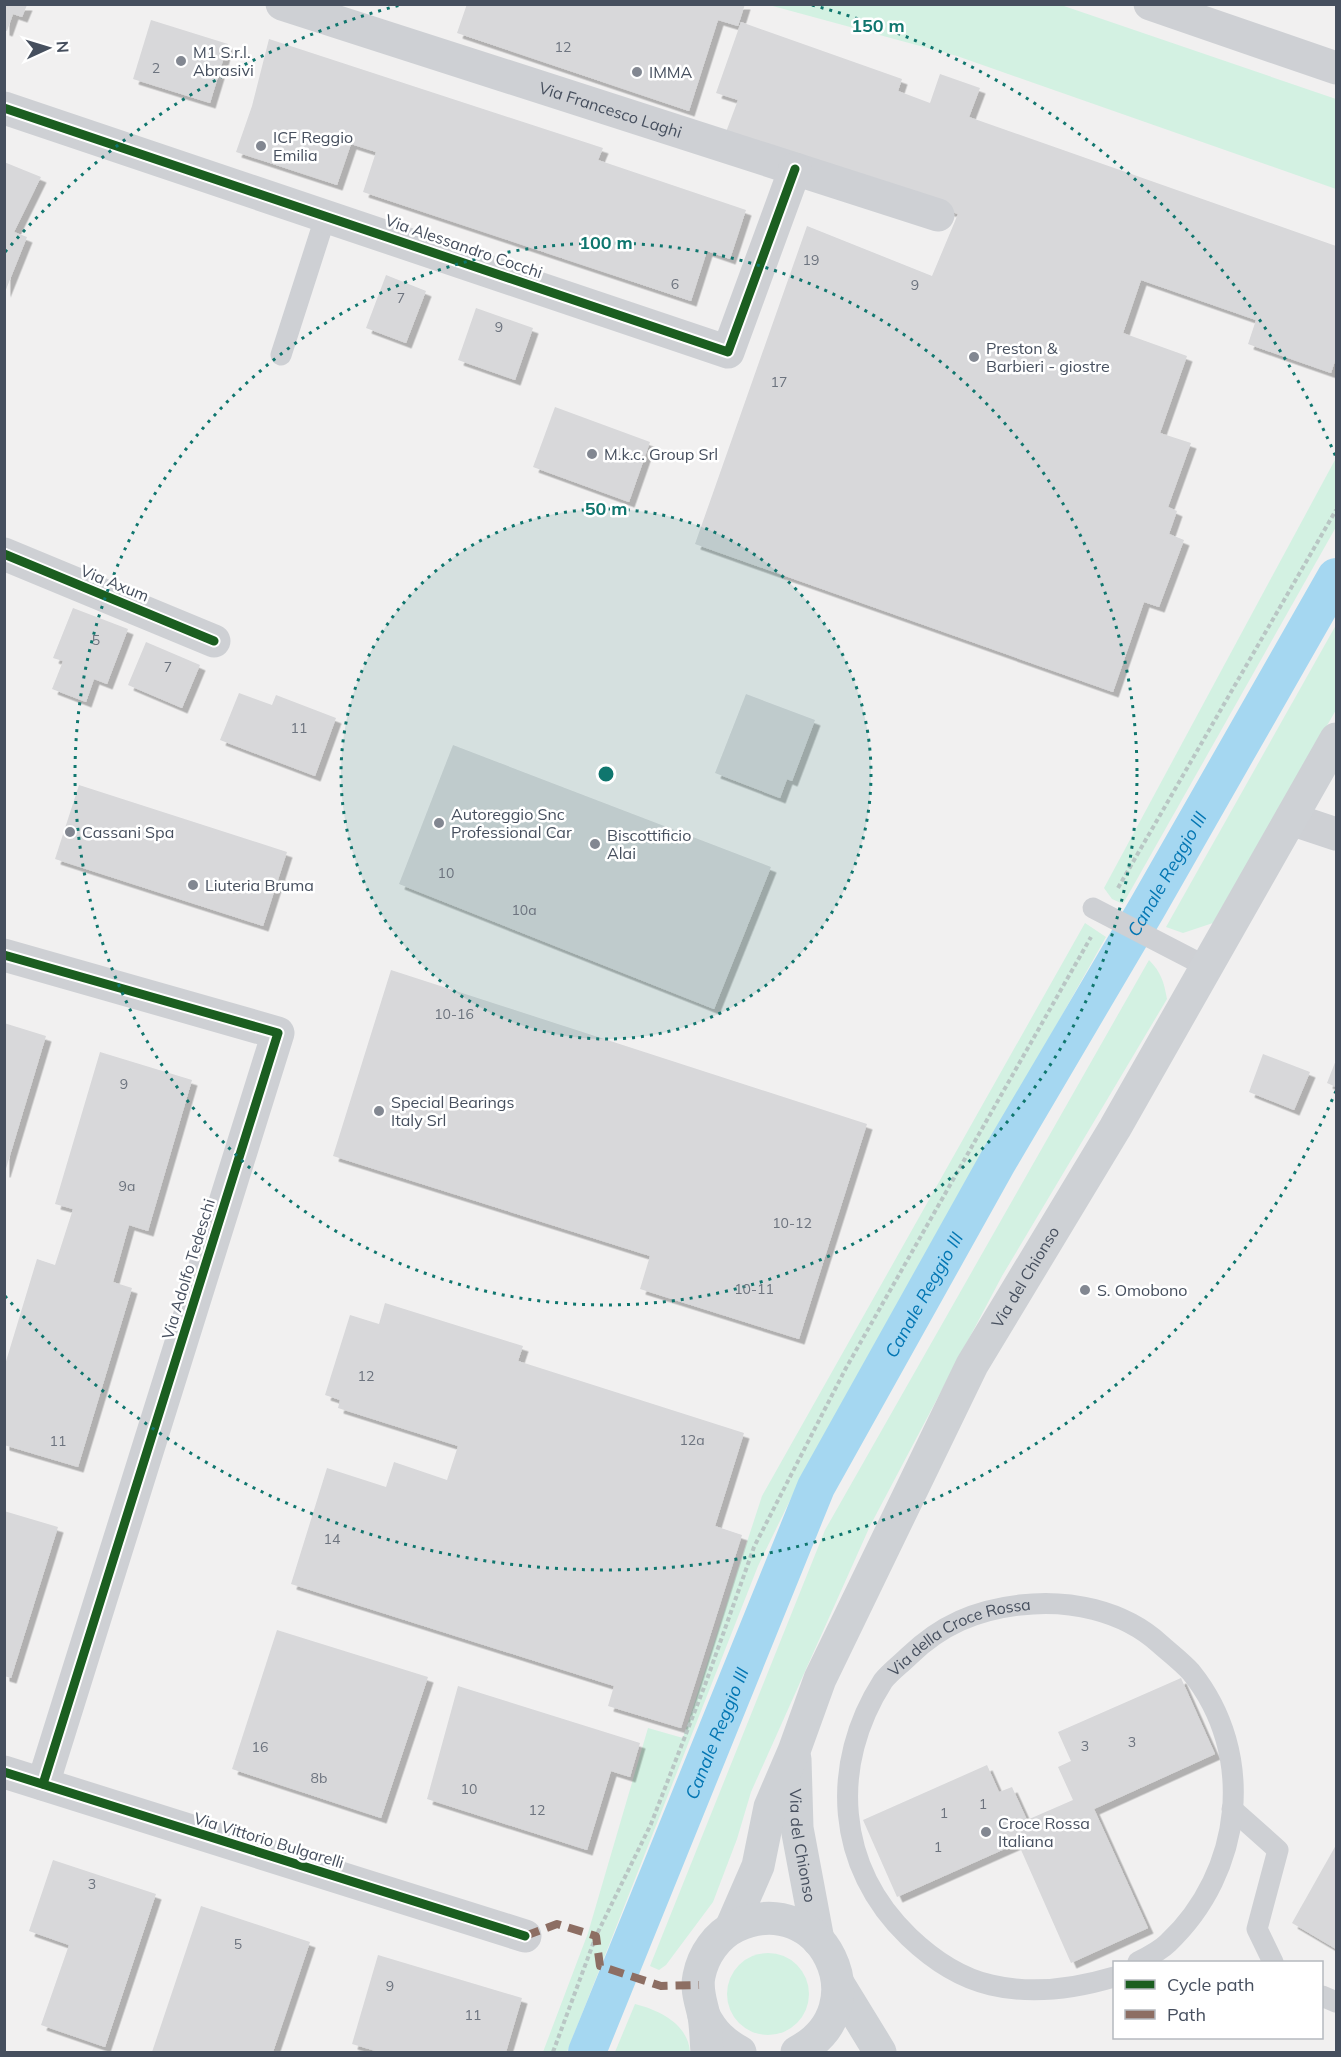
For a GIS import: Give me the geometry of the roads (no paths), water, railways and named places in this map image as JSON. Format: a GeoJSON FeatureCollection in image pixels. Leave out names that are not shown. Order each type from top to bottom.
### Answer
{"type":"FeatureCollection","features":[{"type":"Feature","properties":{"kind":"main road","name":"Via del Chionso"},"geometry":{"type":"LineString","coordinates":[[731,1928],[758,1866],[770,1807],[829,1659],[972,1365],[1115,1128],[1336,739]]}},
{"type":"Feature","properties":{"kind":"main road","name":"Via del Chionso"},"geometry":{"type":"LineString","coordinates":[[794,1751],[797,1828],[818,1940]]}},
{"type":"Feature","properties":{"kind":"main road","name":"Via del Chionso"},"geometry":{"type":"LineString","coordinates":[[707,2052],[704,2016],[698,1996],[699,1977],[705,1958],[716,1941],[731,1928],[750,1920],[771,1918],[792,1922],[810,1932],[825,1946],[834,1965],[839,1985],[880,2052]]}},
{"type":"Feature","properties":{"kind":"main road"},"geometry":{"type":"LineString","coordinates":[[797,2052],[816,2040],[831,2019],[839,1985]]}},
{"type":"Feature","properties":{"kind":"main road","name":"Via del Chionso"},"geometry":{"type":"LineString","coordinates":[[704,2016],[713,2032],[727,2045],[740,2052]]}},
{"type":"Feature","properties":{"kind":"street","name":"Via Francesco Laghi"},"geometry":{"type":"LineString","coordinates":[[282,4],[938,215]]}},
{"type":"Feature","properties":{"kind":"street"},"geometry":{"type":"LineString","coordinates":[[1150,4],[1336,68]]}},
{"type":"Feature","properties":{"kind":"street","name":"Via Alessandro Cocchi"},"geometry":{"type":"LineString","coordinates":[[4,108],[728,352],[795,169]]}},
{"type":"Feature","properties":{"kind":"street","name":"Via Axum"},"geometry":{"type":"LineString","coordinates":[[4,554],[214,641]]}},
{"type":"Feature","properties":{"kind":"street"},"geometry":{"type":"LineString","coordinates":[[1291,819],[1336,834]]}},
{"type":"Feature","properties":{"kind":"street","name":"Via Adolfo Tedeschi"},"geometry":{"type":"LineString","coordinates":[[4,955],[278,1033],[43,1784]]}},
{"type":"Feature","properties":{"kind":"street","name":"Via Vittorio Bulgarelli"},"geometry":{"type":"LineString","coordinates":[[4,1772],[525,1936]]}},
{"type":"Feature","properties":{"kind":"lane"},"geometry":{"type":"LineString","coordinates":[[281,354],[326,215]]}},
{"type":"Feature","properties":{"kind":"lane"},"geometry":{"type":"LineString","coordinates":[[1104,913],[1206,967]]}},
{"type":"Feature","properties":{"kind":"lane","name":"Via della Croce Rossa"},"geometry":{"type":"LineString","coordinates":[[1113,1977],[1052,1992],[989,1985],[932,1959],[886,1916],[856,1860],[846,1797],[855,1735],[885,1679],[930,1635],[987,1608],[1049,1601],[1101,1611],[1149,1634],[1191,1672],[1220,1720],[1234,1775],[1231,1838],[1208,1896],[1167,1945],[1140,1961]]}},
{"type":"Feature","properties":{"kind":"lane"},"geometry":{"type":"LineString","coordinates":[[1232,1809],[1278,1850],[1257,1929],[1273,1961]]}},
{"type":"Feature","properties":{"kind":"waterway","name":"Canale Reggio III"},"geometry":{"type":"LineString","coordinates":[[587,2052],[816,1487],[998,1161],[1147,908],[1336,577]]}},
{"type":"Feature","properties":{"kind":"place","name":"M1 S.r.l. Abrasivi"},"geometry":{"type":"Point","coordinates":[181,61]}},
{"type":"Feature","properties":{"kind":"place","name":"IMMA"},"geometry":{"type":"Point","coordinates":[637,72]}},
{"type":"Feature","properties":{"kind":"place","name":"ICF Reggio Emilia"},"geometry":{"type":"Point","coordinates":[261,146]}},
{"type":"Feature","properties":{"kind":"place","name":"Preston & Barbieri - giostre"},"geometry":{"type":"Point","coordinates":[974,357]}},
{"type":"Feature","properties":{"kind":"place","name":"M.k.c. Group Srl"},"geometry":{"type":"Point","coordinates":[592,454]}},
{"type":"Feature","properties":{"kind":"place","name":"Autoreggio Snc Professional Car"},"geometry":{"type":"Point","coordinates":[439,823]}},
{"type":"Feature","properties":{"kind":"place","name":"Cassani Spa"},"geometry":{"type":"Point","coordinates":[70,832]}},
{"type":"Feature","properties":{"kind":"place","name":"Biscottificio Alai"},"geometry":{"type":"Point","coordinates":[595,844]}},
{"type":"Feature","properties":{"kind":"place","name":"Liuteria Bruma"},"geometry":{"type":"Point","coordinates":[193,885]}},
{"type":"Feature","properties":{"kind":"place","name":"Special Bearings Italy Srl"},"geometry":{"type":"Point","coordinates":[379,1111]}},
{"type":"Feature","properties":{"kind":"place","name":"S. Omobono"},"geometry":{"type":"Point","coordinates":[1085,1290]}},
{"type":"Feature","properties":{"kind":"place","name":"Croce Rossa Italiana"},"geometry":{"type":"Point","coordinates":[986,1832]}}]}
